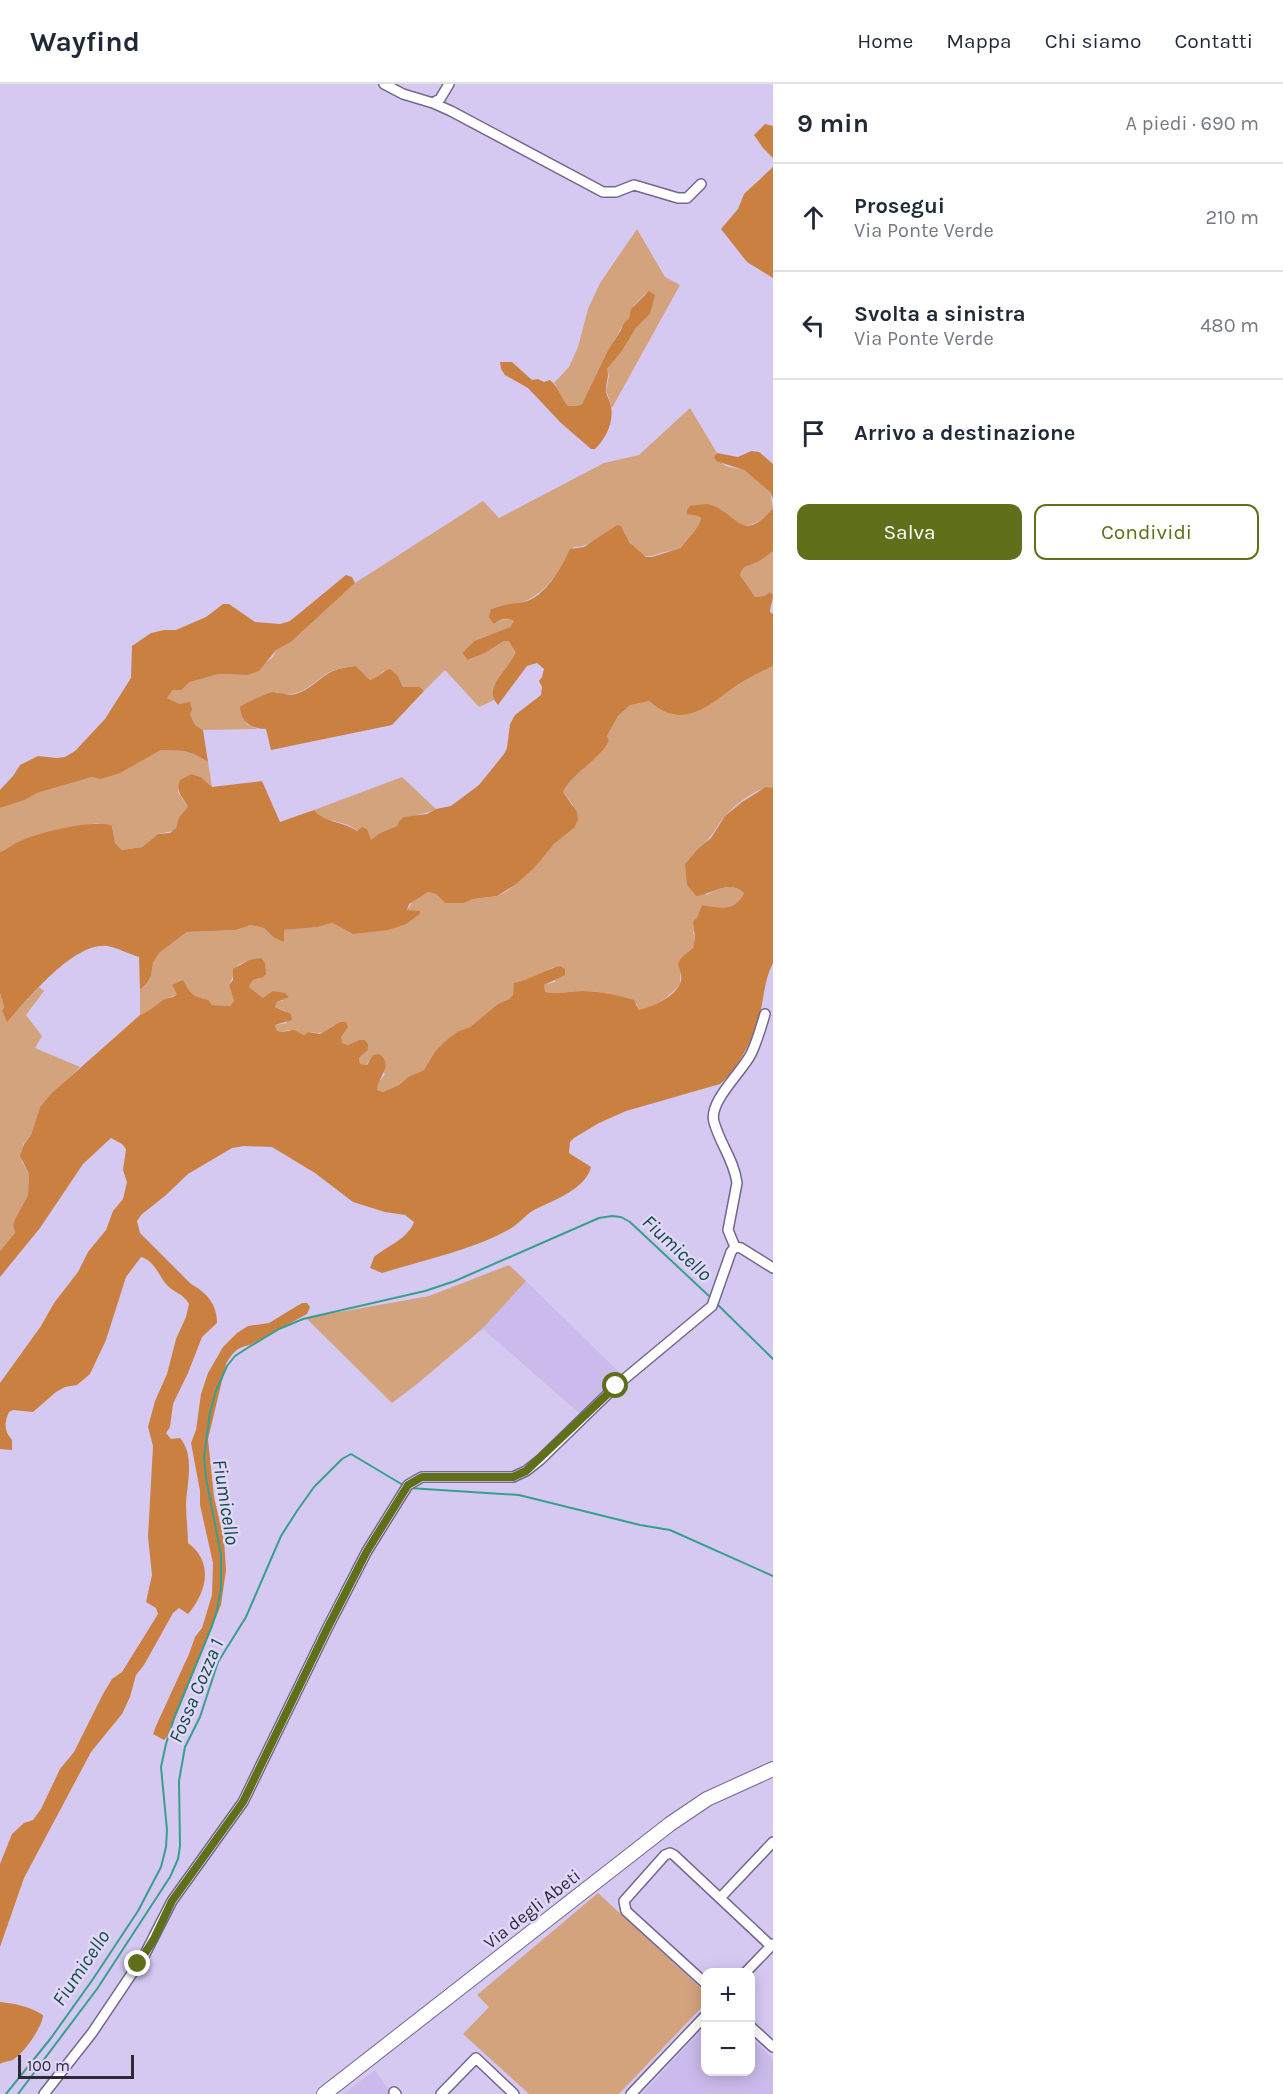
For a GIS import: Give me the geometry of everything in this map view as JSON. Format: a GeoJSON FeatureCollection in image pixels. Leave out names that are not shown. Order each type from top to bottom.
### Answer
{"type":"FeatureCollection","features":[{"type":"Feature","properties":{"kind":"street"},"geometry":{"type":"LineString","coordinates":[[384,84],[409,97],[452,111],[603,192],[616,192],[634,185],[689,200],[701,184]]}},
{"type":"Feature","properties":{"kind":"street"},"geometry":{"type":"LineString","coordinates":[[433,103],[440,99],[449,84]]}},
{"type":"Feature","properties":{"kind":"street"},"geometry":{"type":"LineString","coordinates":[[735,1247],[728,1230],[737,1183],[735,1167],[714,1121],[714,1112],[717,1102],[752,1053],[765,1014]]}},
{"type":"Feature","properties":{"kind":"street"},"geometry":{"type":"LineString","coordinates":[[735,1247],[741,1248],[773,1268]]}},
{"type":"Feature","properties":{"kind":"street"},"geometry":{"type":"LineString","coordinates":[[44,2094],[92,2033],[145,1954],[178,1892],[243,1802],[367,1551],[408,1485],[422,1477],[513,1477],[526,1471],[616,1386],[712,1306],[731,1252],[735,1247]]}},
{"type":"Feature","properties":{"kind":"street","name":"Via degli Abeti"},"geometry":{"type":"LineString","coordinates":[[324,2094],[670,1824],[707,1799],[773,1769]]}},
{"type":"Feature","properties":{"kind":"street"},"geometry":{"type":"LineString","coordinates":[[720,1898],[773,1842]]}},
{"type":"Feature","properties":{"kind":"street"},"geometry":{"type":"LineString","coordinates":[[701,1980],[626,1911],[624,1901],[665,1855],[670,1853],[772,1945],[750,1968]]}},
{"type":"Feature","properties":{"kind":"street"},"geometry":{"type":"LineString","coordinates":[[631,2094],[701,2019]]}},
{"type":"Feature","properties":{"kind":"street"},"geometry":{"type":"LineString","coordinates":[[755,2031],[773,2047]]}},
{"type":"Feature","properties":{"kind":"street"},"geometry":{"type":"LineString","coordinates":[[441,2094],[476,2058],[514,2094]]}},
{"type":"Feature","properties":{"kind":"shaded area"},"geometry":{"type":"Polygon","coordinates":[[[765,124],[773,126],[773,158],[754,135],[765,124]]]}},
{"type":"Feature","properties":{"kind":"shaded area"},"geometry":{"type":"Polygon","coordinates":[[[773,167],[773,278],[747,262],[721,229],[738,209],[744,194],[773,167]]]}},
{"type":"Feature","properties":{"kind":"shaded area"},"geometry":{"type":"Polygon","coordinates":[[[637,229],[665,277],[680,285],[612,408],[606,390],[609,376],[607,369],[622,351],[636,328],[650,314],[653,299],[645,294],[634,305],[629,318],[623,324],[582,404],[568,406],[558,394],[554,383],[569,367],[578,347],[588,309],[600,283],[637,229]]]}},
{"type":"Feature","properties":{"kind":"shaded area"},"geometry":{"type":"Polygon","coordinates":[[[649,291],[655,295],[650,314],[636,328],[622,351],[607,369],[606,392],[612,412],[610,424],[599,445],[591,449],[561,423],[528,388],[505,375],[500,362],[512,362],[532,380],[538,379],[544,382],[550,380],[568,406],[582,404],[607,352],[629,318],[631,309],[649,291]]]}},
{"type":"Feature","properties":{"kind":"shaded area"},"geometry":{"type":"Polygon","coordinates":[[[690,408],[717,453],[714,457],[726,466],[744,470],[770,492],[773,508],[762,519],[750,525],[739,524],[727,514],[693,515],[701,518],[700,522],[681,548],[653,556],[640,554],[617,525],[591,542],[574,547],[559,572],[538,594],[524,602],[491,609],[494,624],[504,620],[514,621],[510,627],[474,641],[462,653],[469,660],[504,641],[509,641],[514,655],[497,684],[494,700],[479,707],[445,670],[424,691],[420,687],[403,687],[398,676],[383,671],[375,679],[370,680],[356,666],[332,671],[300,692],[285,694],[276,692],[246,724],[258,729],[203,730],[195,725],[190,714],[180,704],[167,698],[173,690],[181,689],[190,682],[219,674],[248,675],[273,657],[276,650],[291,642],[355,583],[483,501],[499,518],[604,463],[639,455],[690,408]]]}},
{"type":"Feature","properties":{"kind":"shaded area"},"geometry":{"type":"Polygon","coordinates":[[[751,451],[759,452],[773,464],[773,499],[770,492],[744,470],[716,461],[714,457],[717,453],[738,457],[751,451]]]}},
{"type":"Feature","properties":{"kind":"shaded area"},"geometry":{"type":"Polygon","coordinates":[[[707,504],[717,507],[739,523],[746,525],[753,525],[773,508],[773,551],[760,561],[744,568],[740,575],[755,597],[764,596],[770,592],[773,595],[770,612],[773,614],[773,666],[745,680],[705,707],[684,715],[661,710],[649,701],[630,705],[618,716],[607,736],[609,741],[605,748],[573,778],[563,792],[577,812],[578,820],[574,828],[554,844],[534,868],[515,885],[497,896],[473,899],[464,903],[445,903],[436,894],[428,892],[409,904],[407,910],[420,911],[420,914],[406,924],[388,930],[353,934],[332,923],[318,927],[284,930],[284,942],[273,937],[264,928],[251,925],[236,930],[187,932],[159,953],[153,963],[151,976],[140,990],[139,957],[108,946],[95,947],[81,953],[53,973],[7,1022],[2,1011],[4,1007],[0,993],[0,852],[39,834],[94,824],[112,826],[115,843],[122,850],[142,847],[158,834],[170,833],[176,828],[179,817],[188,807],[179,791],[180,780],[191,774],[201,777],[212,787],[262,781],[280,822],[314,810],[328,820],[357,831],[362,827],[367,829],[371,840],[380,833],[397,826],[404,817],[427,814],[436,809],[451,806],[479,785],[504,754],[510,724],[515,715],[541,695],[542,687],[539,681],[544,669],[537,663],[527,666],[498,705],[493,692],[495,685],[515,652],[509,641],[504,641],[468,660],[462,653],[474,641],[510,627],[514,621],[504,619],[494,624],[489,617],[491,609],[524,602],[539,594],[552,580],[570,549],[584,547],[617,525],[621,526],[630,543],[646,557],[681,548],[701,518],[687,514],[687,510],[690,506],[707,504]]]}},
{"type":"Feature","properties":{"kind":"shaded area"},"geometry":{"type":"Polygon","coordinates":[[[773,551],[773,595],[770,592],[764,596],[755,597],[740,575],[742,569],[760,561],[773,551]]]}},
{"type":"Feature","properties":{"kind":"shaded area"},"geometry":{"type":"Polygon","coordinates":[[[346,575],[352,577],[355,583],[291,642],[276,650],[259,671],[248,675],[219,674],[190,682],[181,690],[173,690],[167,698],[180,704],[190,702],[192,710],[190,714],[195,725],[203,730],[208,762],[184,751],[161,750],[120,773],[101,779],[92,777],[37,793],[25,800],[0,808],[0,790],[20,765],[38,756],[65,757],[75,751],[105,719],[131,678],[132,646],[151,633],[176,630],[206,617],[223,604],[229,604],[255,622],[280,624],[290,621],[346,575]]]}},
{"type":"Feature","properties":{"kind":"shaded area"},"geometry":{"type":"Polygon","coordinates":[[[356,666],[370,680],[390,669],[398,676],[403,687],[420,687],[424,691],[392,725],[271,750],[266,729],[251,726],[242,717],[240,707],[256,698],[273,692],[296,694],[306,690],[333,671],[356,666]]]}},
{"type":"Feature","properties":{"kind":"shaded area"},"geometry":{"type":"Polygon","coordinates":[[[773,666],[773,788],[761,790],[741,801],[725,816],[699,848],[706,895],[721,888],[730,887],[744,893],[732,906],[721,908],[702,905],[693,933],[695,938],[693,949],[681,958],[680,985],[656,1004],[639,1010],[637,1004],[603,993],[544,992],[543,985],[555,982],[554,967],[526,981],[515,983],[513,995],[509,999],[498,1004],[470,1027],[459,1031],[436,1050],[424,1070],[383,1092],[377,1090],[377,1084],[385,1074],[370,1060],[366,1065],[360,1064],[359,1058],[368,1050],[365,1040],[348,1045],[342,1043],[334,1025],[323,1032],[309,1032],[304,1035],[288,1030],[277,1031],[275,1025],[287,1023],[286,1011],[275,1007],[277,1002],[284,1000],[263,998],[249,987],[251,981],[256,978],[249,960],[238,965],[229,985],[234,1001],[230,1006],[212,1005],[202,998],[196,999],[188,991],[159,1002],[140,1015],[140,990],[151,976],[153,963],[159,953],[187,932],[236,930],[251,925],[264,928],[273,937],[283,934],[284,930],[318,927],[332,923],[353,934],[407,910],[413,901],[428,892],[436,894],[445,903],[464,903],[473,899],[497,896],[507,891],[554,844],[574,828],[573,805],[563,792],[573,778],[605,748],[609,741],[607,736],[618,716],[630,704],[649,701],[672,713],[694,711],[773,666]]]}},
{"type":"Feature","properties":{"kind":"shaded area"},"geometry":{"type":"Polygon","coordinates":[[[161,750],[184,751],[208,762],[212,787],[201,777],[191,774],[180,780],[178,792],[188,807],[179,817],[173,831],[158,834],[142,847],[122,850],[115,843],[112,826],[96,823],[22,840],[0,852],[0,808],[25,800],[37,793],[118,772],[161,750]]]}},
{"type":"Feature","properties":{"kind":"shaded area"},"geometry":{"type":"Polygon","coordinates":[[[402,777],[436,809],[399,821],[397,826],[380,833],[371,841],[350,826],[321,817],[314,810],[402,777]]]}},
{"type":"Feature","properties":{"kind":"shaded area"},"geometry":{"type":"Polygon","coordinates":[[[766,787],[773,788],[773,963],[766,983],[759,1018],[749,1044],[738,1063],[720,1084],[626,1111],[574,1138],[570,1142],[569,1153],[591,1167],[583,1182],[576,1188],[534,1210],[512,1228],[493,1237],[462,1249],[382,1273],[370,1268],[374,1257],[402,1238],[414,1222],[405,1215],[385,1212],[353,1202],[315,1173],[272,1147],[232,1148],[188,1174],[137,1221],[140,1233],[191,1284],[202,1291],[213,1305],[217,1316],[217,1323],[202,1337],[173,1404],[170,1427],[166,1433],[171,1439],[180,1438],[185,1445],[189,1461],[186,1504],[188,1543],[202,1559],[205,1577],[200,1596],[188,1614],[179,1608],[173,1613],[136,1675],[122,1714],[91,1752],[24,1878],[0,1947],[0,1864],[12,1834],[24,1823],[33,1820],[41,1809],[60,1769],[74,1752],[112,1679],[122,1672],[158,1614],[156,1608],[146,1602],[152,1575],[148,1537],[153,1446],[148,1427],[189,1304],[184,1297],[167,1285],[150,1262],[141,1257],[126,1277],[106,1340],[90,1374],[77,1385],[65,1387],[56,1392],[33,1412],[13,1410],[9,1412],[6,1427],[12,1440],[12,1450],[0,1449],[0,1383],[41,1326],[54,1303],[78,1272],[88,1252],[106,1230],[113,1211],[123,1199],[127,1182],[123,1170],[126,1149],[111,1138],[83,1164],[40,1228],[0,1277],[0,1251],[15,1233],[13,1225],[15,1219],[28,1195],[29,1174],[20,1156],[24,1144],[31,1135],[40,1107],[52,1093],[140,1015],[177,994],[172,985],[183,980],[195,996],[208,1000],[212,1005],[230,1006],[234,1001],[229,985],[233,980],[233,969],[249,960],[261,958],[265,963],[266,974],[254,980],[249,987],[263,998],[273,991],[285,993],[289,997],[277,1002],[275,1007],[291,1014],[292,1020],[275,1025],[277,1031],[294,1030],[304,1035],[308,1032],[320,1034],[340,1022],[346,1022],[348,1027],[341,1037],[342,1043],[348,1045],[365,1040],[368,1044],[368,1050],[359,1058],[360,1064],[367,1065],[373,1055],[379,1054],[384,1058],[385,1067],[377,1090],[383,1092],[424,1070],[436,1050],[449,1038],[470,1027],[498,1004],[509,999],[513,995],[514,983],[560,966],[565,969],[565,975],[544,985],[545,992],[583,991],[608,994],[634,1000],[639,1010],[656,1004],[673,993],[680,984],[678,964],[681,958],[693,948],[695,938],[693,921],[697,918],[702,905],[721,908],[732,906],[744,893],[727,887],[696,896],[687,885],[685,864],[711,838],[725,816],[766,787]]]}},
{"type":"Feature","properties":{"kind":"shaded area"},"geometry":{"type":"Polygon","coordinates":[[[39,987],[44,991],[26,1015],[42,1036],[35,1048],[80,1067],[40,1107],[31,1135],[23,1144],[22,1162],[29,1174],[28,1195],[15,1219],[13,1225],[15,1233],[0,1251],[0,993],[4,1007],[2,1011],[7,1021],[39,987]]]}},
{"type":"Feature","properties":{"kind":"shaded area"},"geometry":{"type":"Polygon","coordinates":[[[509,1265],[526,1281],[481,1330],[392,1403],[306,1318],[429,1296],[509,1265]]]}},
{"type":"Feature","properties":{"kind":"shaded area"},"geometry":{"type":"Polygon","coordinates":[[[526,1281],[623,1376],[580,1414],[482,1328],[526,1281]]]}},
{"type":"Feature","properties":{"kind":"shaded area"},"geometry":{"type":"Polygon","coordinates":[[[302,1303],[307,1303],[310,1307],[307,1314],[250,1345],[238,1349],[226,1364],[208,1439],[214,1497],[224,1540],[226,1570],[221,1605],[168,1736],[164,1740],[153,1734],[195,1637],[202,1628],[212,1595],[213,1563],[200,1505],[200,1491],[191,1443],[196,1430],[201,1394],[208,1373],[223,1347],[237,1333],[248,1326],[269,1323],[302,1303]]]}},
{"type":"Feature","properties":{"kind":"shaded area"},"geometry":{"type":"Polygon","coordinates":[[[598,1893],[701,1988],[701,2008],[619,2094],[529,2094],[463,2034],[489,2007],[477,1995],[598,1893]]]}},
{"type":"Feature","properties":{"kind":"shaded area"},"geometry":{"type":"Polygon","coordinates":[[[0,2002],[33,2009],[43,2015],[36,2032],[23,2051],[12,2060],[0,2064],[0,2002]]]}},
{"type":"Feature","properties":{"kind":"shaded area"},"geometry":{"type":"Polygon","coordinates":[[[701,2030],[701,2076],[755,2076],[755,2042],[773,2059],[773,2094],[642,2094],[701,2030]]]}},
{"type":"Feature","properties":{"kind":"shaded area"},"geometry":{"type":"Polygon","coordinates":[[[375,2070],[392,2094],[343,2094],[375,2070]]]}},
{"type":"Feature","properties":{"kind":"waterway","name":"Fiumicello"},"geometry":{"type":"LineString","coordinates":[[6,2094],[51,2038],[93,1979],[138,1911],[161,1867],[167,1830],[161,1767],[174,1718],[212,1626],[221,1589],[221,1555],[204,1457],[210,1413],[216,1391],[227,1366],[235,1356],[279,1329],[303,1319],[425,1291],[455,1281],[599,1218],[612,1216],[621,1217],[630,1222],[709,1296]]}},
{"type":"Feature","properties":{"kind":"waterway","name":"Fiumicello"},"geometry":{"type":"LineString","coordinates":[[717,1304],[773,1359]]}},
{"type":"Feature","properties":{"kind":"waterway","name":"Fossa Cozza 1"},"geometry":{"type":"LineString","coordinates":[[18,2094],[97,1989],[170,1877],[178,1859],[180,1846],[179,1781],[185,1747],[200,1717],[218,1662],[246,1617],[281,1536],[314,1487],[342,1459],[351,1454],[403,1485]]}},
{"type":"Feature","properties":{"kind":"waterway","name":"Fossa Cozza 1"},"geometry":{"type":"LineString","coordinates":[[409,1488],[519,1495],[640,1525],[670,1530],[773,1576]]}},
{"type":"Feature","properties":{"kind":"route"},"geometry":{"type":"LineString","coordinates":[[138,1964],[154,1939],[172,1901],[243,1802],[367,1551],[408,1485],[422,1477],[513,1477],[526,1471],[616,1386]]}}]}
